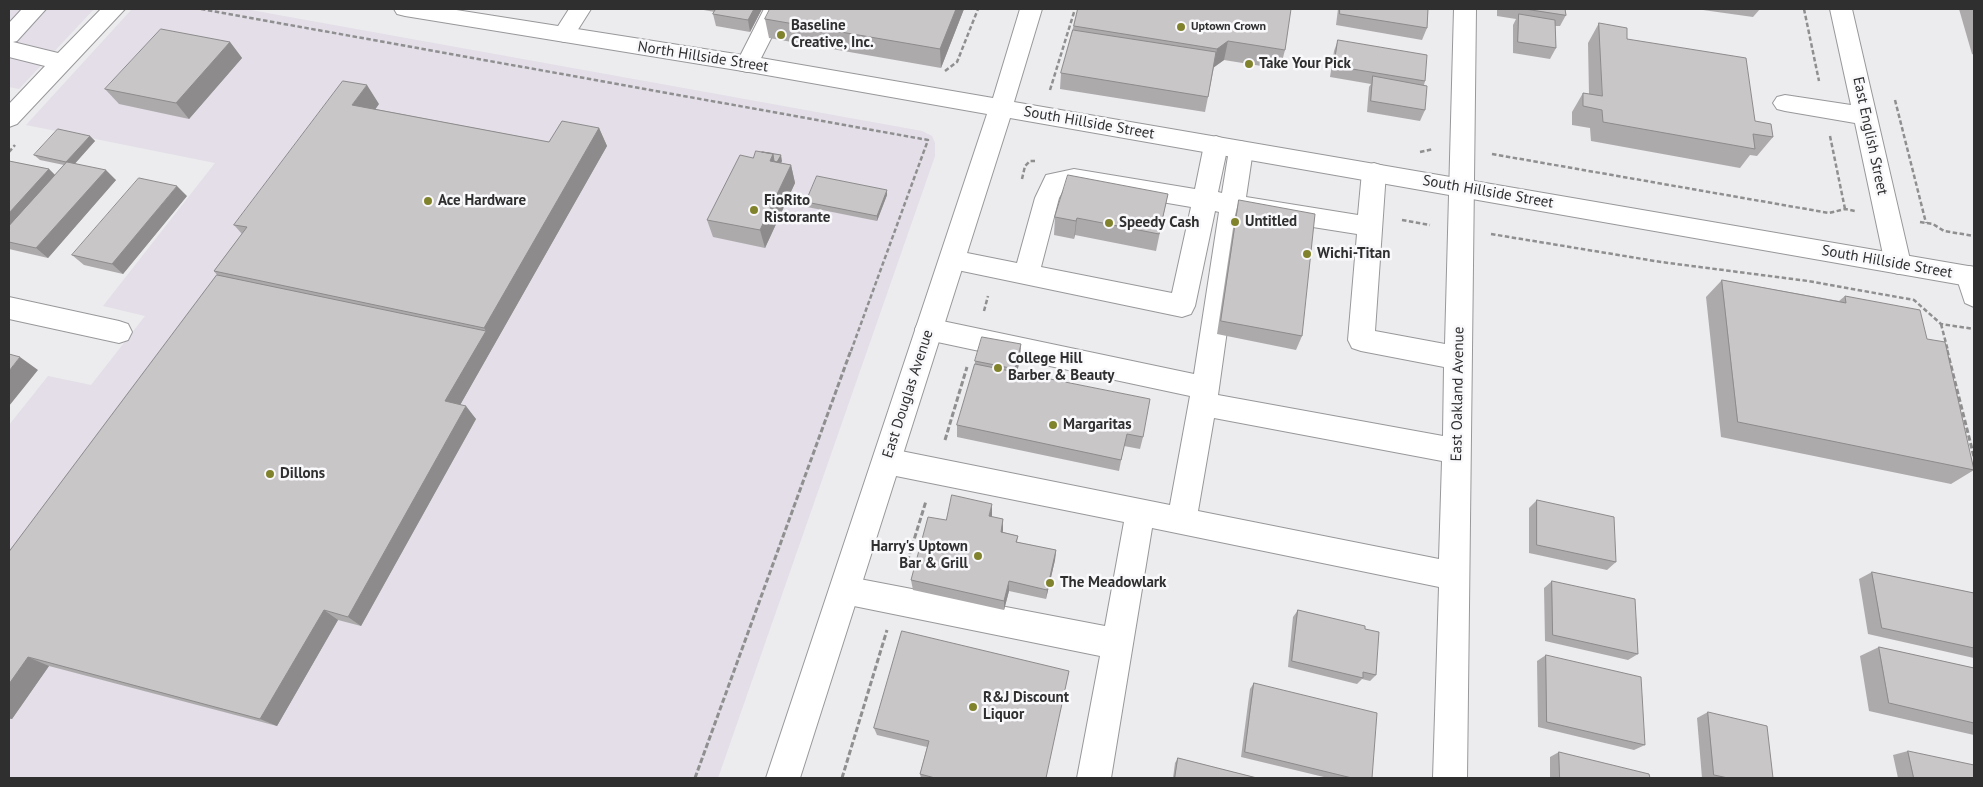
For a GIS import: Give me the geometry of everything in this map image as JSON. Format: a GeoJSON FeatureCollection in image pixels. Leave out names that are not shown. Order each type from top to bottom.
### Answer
{"type":"FeatureCollection","features":[{"type":"Feature","properties":{"kind":"main road"},"geometry":{"type":"LineString","coordinates":[[9,36],[35,9]]}},
{"type":"Feature","properties":{"kind":"main road"},"geometry":{"type":"LineString","coordinates":[[9,118],[114,9]]}},
{"type":"Feature","properties":{"kind":"main road","name":"North Hillside Street"},"geometry":{"type":"LineString","coordinates":[[405,9],[459,13],[564,34],[1001,108]]}},
{"type":"Feature","properties":{"kind":"main road"},"geometry":{"type":"LineString","coordinates":[[564,34],[580,9]]}},
{"type":"Feature","properties":{"kind":"main road"},"geometry":{"type":"LineString","coordinates":[[747,64],[775,9]]}},
{"type":"Feature","properties":{"kind":"main road","name":"East Douglas Avenue"},"geometry":{"type":"LineString","coordinates":[[783,778],[1032,9]]}},
{"type":"Feature","properties":{"kind":"main road","name":"East Oakland Avenue"},"geometry":{"type":"LineString","coordinates":[[1450,778],[1464,9]]}},
{"type":"Feature","properties":{"kind":"main road","name":"East English Street"},"geometry":{"type":"LineString","coordinates":[[1841,9],[1898,264]]}},
{"type":"Feature","properties":{"kind":"main road"},"geometry":{"type":"LineString","coordinates":[[9,49],[63,62]]}},
{"type":"Feature","properties":{"kind":"main road"},"geometry":{"type":"LineString","coordinates":[[1785,103],[1865,116]]}},
{"type":"Feature","properties":{"kind":"main road","name":"South Hillside Street"},"geometry":{"type":"LineString","coordinates":[[1001,108],[1898,264],[1972,283]]}},
{"type":"Feature","properties":{"kind":"main road"},"geometry":{"type":"LineString","coordinates":[[952,260],[1182,306],[1216,145]]}},
{"type":"Feature","properties":{"kind":"main road"},"geometry":{"type":"LineString","coordinates":[[1182,521],[1204,396],[1241,150]]}},
{"type":"Feature","properties":{"kind":"main road"},"geometry":{"type":"LineString","coordinates":[[1374,172],[1361,340],[1459,358]]}},
{"type":"Feature","properties":{"kind":"main road"},"geometry":{"type":"LineString","coordinates":[[1026,275],[1048,198],[1055,182],[1074,178],[1204,201],[1370,221]]}},
{"type":"Feature","properties":{"kind":"main road"},"geometry":{"type":"LineString","coordinates":[[1089,181],[1104,196],[1172,208],[1180,213],[1184,220],[1184,237],[1172,304]]}},
{"type":"Feature","properties":{"kind":"main road"},"geometry":{"type":"LineString","coordinates":[[9,308],[119,332]]}},
{"type":"Feature","properties":{"kind":"main road"},"geometry":{"type":"LineString","coordinates":[[928,329],[1204,396],[1457,451]]}},
{"type":"Feature","properties":{"kind":"main road"},"geometry":{"type":"LineString","coordinates":[[886,461],[1454,576]]}},
{"type":"Feature","properties":{"kind":"main road"},"geometry":{"type":"LineString","coordinates":[[1094,778],[1140,513]]}},
{"type":"Feature","properties":{"kind":"main road"},"geometry":{"type":"LineString","coordinates":[[844,590],[1117,644]]}},
{"type":"Feature","properties":{"kind":"path"},"geometry":{"type":"LineString","coordinates":[[201,9],[928,140],[695,778]]}},
{"type":"Feature","properties":{"kind":"path"},"geometry":{"type":"LineString","coordinates":[[1050,91],[1075,9]]}},
{"type":"Feature","properties":{"kind":"path"},"geometry":{"type":"LineString","coordinates":[[1893,92],[1926,223]]}},
{"type":"Feature","properties":{"kind":"path"},"geometry":{"type":"LineString","coordinates":[[1418,152],[1436,148],[1502,156],[1829,213],[1845,209],[1888,216],[1933,224],[1944,231],[1974,236]]}},
{"type":"Feature","properties":{"kind":"path"},"geometry":{"type":"LineString","coordinates":[[1020,184],[1025,166],[1030,161],[1040,162]]}},
{"type":"Feature","properties":{"kind":"path"},"geometry":{"type":"LineString","coordinates":[[1370,221],[1461,230],[1661,262],[1808,281],[1914,300],[1941,324],[1974,329]]}},
{"type":"Feature","properties":{"kind":"path"},"geometry":{"type":"LineString","coordinates":[[842,778],[996,269]]}},
{"type":"Feature","properties":{"kind":"path"},"geometry":{"type":"LineString","coordinates":[[1941,324],[1974,457]]}},
{"type":"Feature","properties":{"kind":"shaded area"},"geometry":{"type":"Polygon","coordinates":[[[9,9],[94,9],[19,89],[9,87],[9,9]]]}},
{"type":"Feature","properties":{"kind":"shaded area"},"geometry":{"type":"Polygon","coordinates":[[[132,9],[245,9],[922,131],[932,136],[935,143],[935,156],[718,778],[9,778],[9,425],[48,376],[91,385],[145,316],[103,306],[215,163],[26,125],[132,9]]]}},
{"type":"Feature","properties":{"kind":"building"},"geometry":{"type":"Polygon","coordinates":[[[716,9],[754,9],[748,20],[713,14],[716,9]]]}},
{"type":"Feature","properties":{"kind":"building"},"geometry":{"type":"Polygon","coordinates":[[[770,9],[956,9],[940,49],[765,19],[770,9]]]}},
{"type":"Feature","properties":{"kind":"building","name":"Uptown Crown"},"geometry":{"type":"Polygon","coordinates":[[[1078,9],[1291,9],[1285,50],[1228,41],[1217,49],[1074,26],[1078,9]]]}},
{"type":"Feature","properties":{"kind":"building"},"geometry":{"type":"Polygon","coordinates":[[[1340,9],[1428,9],[1427,28],[1340,14],[1340,9]]]}},
{"type":"Feature","properties":{"kind":"building"},"geometry":{"type":"Polygon","coordinates":[[[1525,9],[1565,9],[1566,15],[1525,9]]]}},
{"type":"Feature","properties":{"kind":"building"},"geometry":{"type":"Polygon","coordinates":[[[1519,14],[1555,20],[1556,48],[1518,42],[1519,14]]]}},
{"type":"Feature","properties":{"kind":"building"},"geometry":{"type":"Polygon","coordinates":[[[1599,23],[1627,28],[1627,39],[1746,58],[1755,121],[1771,124],[1773,137],[1753,134],[1755,149],[1603,122],[1602,110],[1583,106],[1583,93],[1602,96],[1599,23]]]}},
{"type":"Feature","properties":{"kind":"building"},"geometry":{"type":"Polygon","coordinates":[[[161,29],[230,42],[176,103],[105,89],[161,29]]]}},
{"type":"Feature","properties":{"kind":"building"},"geometry":{"type":"Polygon","coordinates":[[[1073,30],[1216,52],[1208,97],[1061,73],[1073,30]]]}},
{"type":"Feature","properties":{"kind":"building"},"geometry":{"type":"Polygon","coordinates":[[[1338,40],[1427,55],[1425,81],[1334,66],[1338,40]]]}},
{"type":"Feature","properties":{"kind":"building"},"geometry":{"type":"Polygon","coordinates":[[[1373,76],[1427,86],[1425,110],[1371,101],[1373,76]]]}},
{"type":"Feature","properties":{"kind":"building","name":"Ace Hardware"},"geometry":{"type":"Polygon","coordinates":[[[343,81],[367,85],[352,105],[549,142],[562,121],[599,128],[484,328],[214,271],[247,227],[234,225],[343,81]]]}},
{"type":"Feature","properties":{"kind":"building"},"geometry":{"type":"Polygon","coordinates":[[[58,129],[90,136],[66,162],[34,155],[58,129]]]}},
{"type":"Feature","properties":{"kind":"building"},"geometry":{"type":"Polygon","coordinates":[[[756,151],[773,154],[770,161],[791,165],[760,230],[707,220],[740,155],[753,158],[756,151]]]}},
{"type":"Feature","properties":{"kind":"building"},"geometry":{"type":"Polygon","coordinates":[[[762,152],[781,155],[777,162],[774,161],[773,154],[762,152]]]}},
{"type":"Feature","properties":{"kind":"building"},"geometry":{"type":"Polygon","coordinates":[[[9,161],[49,169],[9,213],[9,161]]]}},
{"type":"Feature","properties":{"kind":"building"},"geometry":{"type":"Polygon","coordinates":[[[67,162],[106,170],[36,248],[9,242],[9,226],[67,162]]]}},
{"type":"Feature","properties":{"kind":"building"},"geometry":{"type":"Polygon","coordinates":[[[1068,175],[1168,194],[1159,234],[1077,218],[1076,221],[1055,217],[1068,175]]]}},
{"type":"Feature","properties":{"kind":"building"},"geometry":{"type":"Polygon","coordinates":[[[817,176],[887,190],[877,216],[806,202],[817,176]]]}},
{"type":"Feature","properties":{"kind":"building"},"geometry":{"type":"Polygon","coordinates":[[[139,178],[177,186],[112,264],[72,255],[139,178]]]}},
{"type":"Feature","properties":{"kind":"building"},"geometry":{"type":"Polygon","coordinates":[[[1239,200],[1315,214],[1302,336],[1221,321],[1239,200]]]}},
{"type":"Feature","properties":{"kind":"building","name":"Dillons"},"geometry":{"type":"Polygon","coordinates":[[[217,275],[486,331],[445,401],[466,406],[348,617],[324,610],[260,719],[28,657],[9,684],[9,552],[217,275]]]}},
{"type":"Feature","properties":{"kind":"building"},"geometry":{"type":"Polygon","coordinates":[[[1722,280],[1846,303],[1845,296],[1920,310],[1927,339],[1945,342],[1974,470],[1738,422],[1722,280]]]}},
{"type":"Feature","properties":{"kind":"building"},"geometry":{"type":"Polygon","coordinates":[[[982,337],[1021,344],[1015,369],[975,361],[982,337]]]}},
{"type":"Feature","properties":{"kind":"building"},"geometry":{"type":"Polygon","coordinates":[[[9,354],[20,357],[9,371],[9,354]]]}},
{"type":"Feature","properties":{"kind":"building","name":"Margaritas"},"geometry":{"type":"Polygon","coordinates":[[[975,364],[1150,399],[1143,437],[1127,434],[1121,460],[957,425],[975,364]]]}},
{"type":"Feature","properties":{"kind":"building","name":"Harry's Uptown Bar & Grill"},"geometry":{"type":"Polygon","coordinates":[[[952,495],[992,504],[989,516],[1003,519],[1001,532],[1018,536],[1016,542],[1056,550],[1047,590],[1009,581],[1004,601],[911,580],[928,517],[946,520],[952,495]]]}},
{"type":"Feature","properties":{"kind":"building"},"geometry":{"type":"Polygon","coordinates":[[[1537,500],[1614,517],[1616,562],[1537,545],[1537,500]]]}},
{"type":"Feature","properties":{"kind":"building"},"geometry":{"type":"Polygon","coordinates":[[[1872,572],[1974,593],[1974,648],[1882,628],[1872,572]]]}},
{"type":"Feature","properties":{"kind":"building"},"geometry":{"type":"Polygon","coordinates":[[[1552,581],[1635,599],[1638,654],[1553,635],[1552,581]]]}},
{"type":"Feature","properties":{"kind":"building"},"geometry":{"type":"Polygon","coordinates":[[[1298,610],[1365,626],[1365,629],[1379,632],[1376,675],[1363,672],[1363,678],[1292,661],[1298,610]]]}},
{"type":"Feature","properties":{"kind":"building","name":"R&J Discount Liquor"},"geometry":{"type":"Polygon","coordinates":[[[902,631],[1069,671],[1046,778],[935,778],[920,774],[929,741],[874,728],[902,631]]]}},
{"type":"Feature","properties":{"kind":"building"},"geometry":{"type":"Polygon","coordinates":[[[1879,647],[1974,668],[1974,723],[1889,703],[1879,647]]]}},
{"type":"Feature","properties":{"kind":"building"},"geometry":{"type":"Polygon","coordinates":[[[1546,655],[1641,677],[1645,745],[1547,722],[1546,655]]]}},
{"type":"Feature","properties":{"kind":"building"},"geometry":{"type":"Polygon","coordinates":[[[1254,683],[1377,713],[1372,778],[1352,778],[1245,752],[1254,683]]]}},
{"type":"Feature","properties":{"kind":"building"},"geometry":{"type":"Polygon","coordinates":[[[1708,712],[1767,726],[1773,778],[1728,778],[1714,775],[1708,712]]]}},
{"type":"Feature","properties":{"kind":"building"},"geometry":{"type":"Polygon","coordinates":[[[1908,751],[1974,765],[1974,778],[1914,778],[1908,751]]]}},
{"type":"Feature","properties":{"kind":"building"},"geometry":{"type":"Polygon","coordinates":[[[1559,752],[1649,774],[1650,778],[1560,778],[1559,752]]]}},
{"type":"Feature","properties":{"kind":"building"},"geometry":{"type":"Polygon","coordinates":[[[1178,758],[1257,778],[1175,778],[1178,758]]]}},
{"type":"Feature","properties":{"kind":"place","name":"Uptown Crown"},"geometry":{"type":"Point","coordinates":[1181,27]}},
{"type":"Feature","properties":{"kind":"place","name":"Baseline Creative, Inc."},"geometry":{"type":"Point","coordinates":[781,35]}},
{"type":"Feature","properties":{"kind":"place","name":"Take Your Pick"},"geometry":{"type":"Point","coordinates":[1249,64]}},
{"type":"Feature","properties":{"kind":"place","name":"Ace Hardware"},"geometry":{"type":"Point","coordinates":[428,201]}},
{"type":"Feature","properties":{"kind":"place","name":"FioRito Ristorante"},"geometry":{"type":"Point","coordinates":[754,210]}},
{"type":"Feature","properties":{"kind":"place","name":"Untitled"},"geometry":{"type":"Point","coordinates":[1235,222]}},
{"type":"Feature","properties":{"kind":"place","name":"Speedy Cash"},"geometry":{"type":"Point","coordinates":[1109,223]}},
{"type":"Feature","properties":{"kind":"place","name":"Wichi-Titan"},"geometry":{"type":"Point","coordinates":[1307,254]}},
{"type":"Feature","properties":{"kind":"place","name":"College Hill Barber & Beauty"},"geometry":{"type":"Point","coordinates":[998,368]}},
{"type":"Feature","properties":{"kind":"place","name":"Margaritas"},"geometry":{"type":"Point","coordinates":[1053,425]}},
{"type":"Feature","properties":{"kind":"place","name":"Dillons"},"geometry":{"type":"Point","coordinates":[270,474]}},
{"type":"Feature","properties":{"kind":"place","name":"Harry's Uptown Bar & Grill"},"geometry":{"type":"Point","coordinates":[978,556]}},
{"type":"Feature","properties":{"kind":"place","name":"The Meadowlark"},"geometry":{"type":"Point","coordinates":[1050,583]}},
{"type":"Feature","properties":{"kind":"place","name":"R&J Discount Liquor"},"geometry":{"type":"Point","coordinates":[973,707]}}]}
